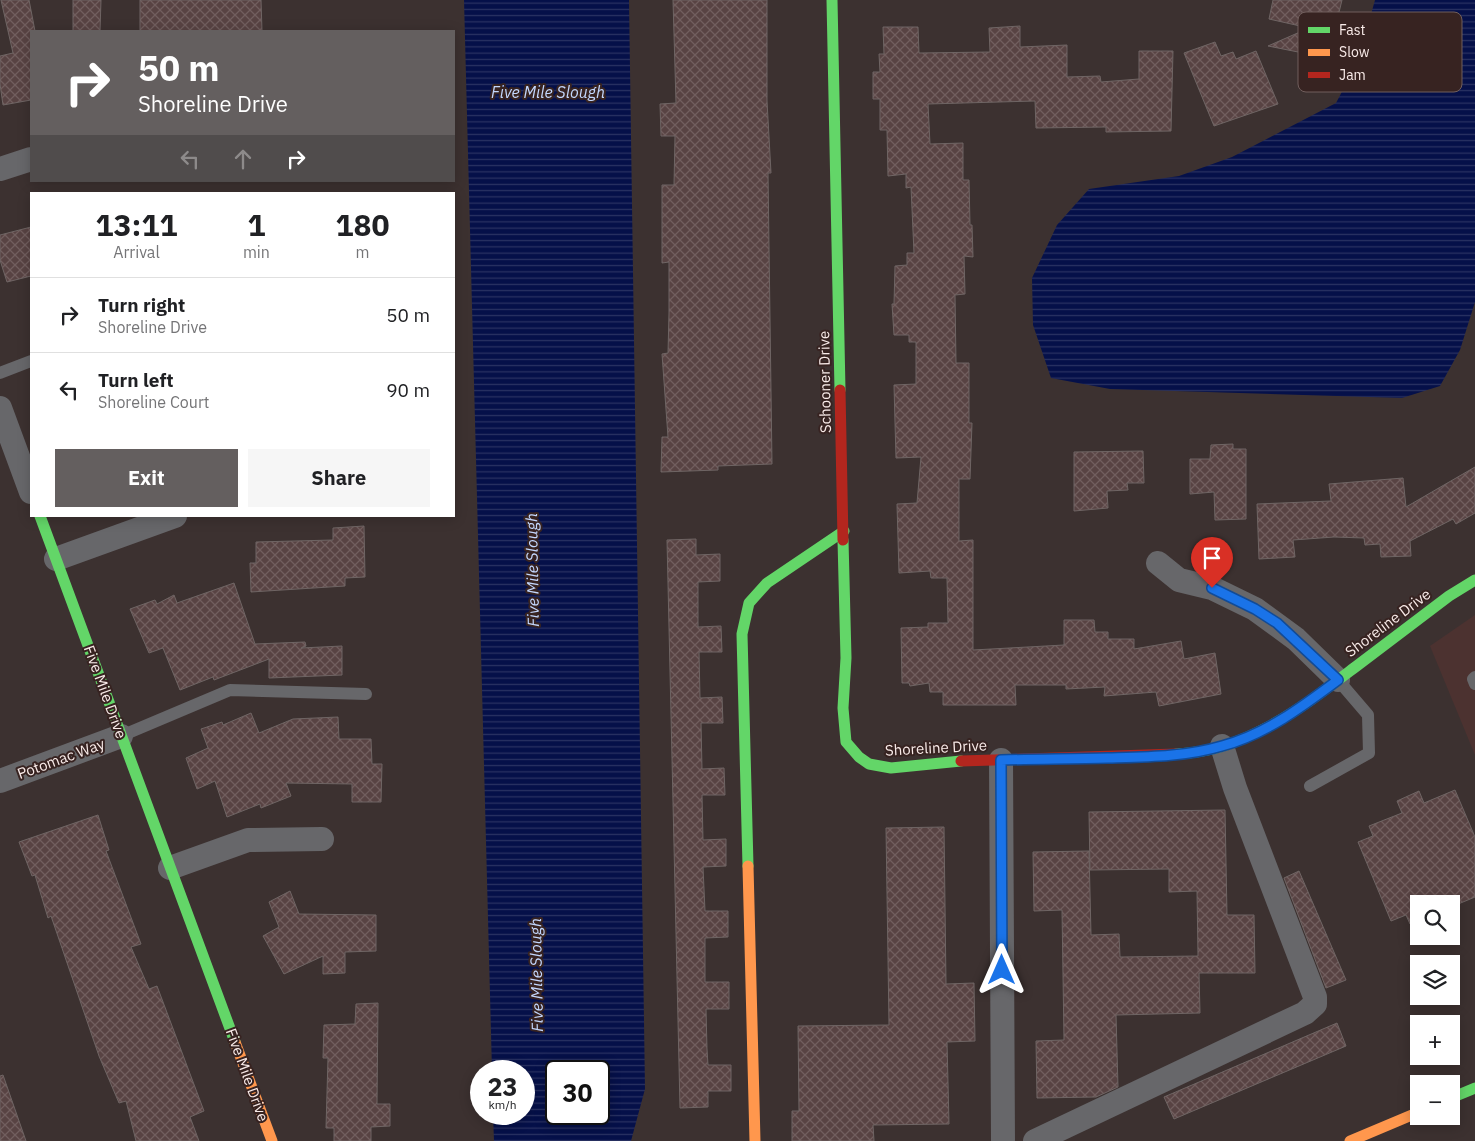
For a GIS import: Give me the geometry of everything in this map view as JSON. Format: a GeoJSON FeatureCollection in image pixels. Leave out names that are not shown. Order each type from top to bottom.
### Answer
{"type":"FeatureCollection","features":[{"type":"Feature","properties":{"kind":"main road","name":"Schooner Drive"},"geometry":{"type":"LineString","coordinates":[[832,0],[846,658],[843,708],[846,742],[859,757]]}},
{"type":"Feature","properties":{"kind":"main road","name":"Five Mile Drive"},"geometry":{"type":"LineString","coordinates":[[40,517],[272,1141]]}},
{"type":"Feature","properties":{"kind":"main road"},"geometry":{"type":"LineString","coordinates":[[755,1141],[742,634],[749,603],[767,583],[844,532]]}},
{"type":"Feature","properties":{"kind":"main road","name":"Shoreline Drive"},"geometry":{"type":"LineString","coordinates":[[859,757],[869,764],[891,768],[964,761],[1145,757],[1181,754],[1222,746],[1258,732],[1297,711],[1448,596],[1475,580]]}},
{"type":"Feature","properties":{"kind":"main road"},"geometry":{"type":"LineString","coordinates":[[1460,1094],[1475,1088]]}},
{"type":"Feature","properties":{"kind":"main road"},"geometry":{"type":"LineString","coordinates":[[1350,1141],[1410,1116]]}},
{"type":"Feature","properties":{"kind":"street"},"geometry":{"type":"LineString","coordinates":[[0,169],[30,159]]}},
{"type":"Feature","properties":{"kind":"street"},"geometry":{"type":"LineString","coordinates":[[0,408],[30,489]]}},
{"type":"Feature","properties":{"kind":"street"},"geometry":{"type":"LineString","coordinates":[[56,559],[172,517]]}},
{"type":"Feature","properties":{"kind":"street"},"geometry":{"type":"LineString","coordinates":[[1158,563],[1179,580],[1212,588],[1270,618],[1296,639],[1338,680]]}},
{"type":"Feature","properties":{"kind":"street","name":"Potomac Way"},"geometry":{"type":"LineString","coordinates":[[0,781],[121,736]]}},
{"type":"Feature","properties":{"kind":"street"},"geometry":{"type":"LineString","coordinates":[[1035,1141],[1305,1013],[1315,1004],[1315,997],[1239,797],[1222,746]]}},
{"type":"Feature","properties":{"kind":"street"},"geometry":{"type":"LineString","coordinates":[[1001,760],[1003,1141]]}},
{"type":"Feature","properties":{"kind":"street"},"geometry":{"type":"LineString","coordinates":[[170,868],[248,840],[322,839]]}},
{"type":"Feature","properties":{"kind":"lane"},"geometry":{"type":"LineString","coordinates":[[0,372],[30,361]]}},
{"type":"Feature","properties":{"kind":"lane"},"geometry":{"type":"LineString","coordinates":[[1475,677],[1473,679],[1475,684]]}},
{"type":"Feature","properties":{"kind":"lane"},"geometry":{"type":"LineString","coordinates":[[1310,786],[1369,753],[1368,714],[1338,680]]}},
{"type":"Feature","properties":{"kind":"lane"},"geometry":{"type":"LineString","coordinates":[[121,736],[230,690],[366,694]]}},
{"type":"Feature","properties":{"kind":"shaded area"},"geometry":{"type":"Polygon","coordinates":[[[1475,615],[1475,755],[1430,646],[1475,615]]]}},
{"type":"Feature","properties":{"kind":"water","name":"Five Mile Slough"},"geometry":{"type":"Polygon","coordinates":[[[464,0],[629,0],[645,1089],[631,1141],[494,1141],[493,1125],[535,1125],[535,1060],[492,1060],[464,0]]]}},
{"type":"Feature","properties":{"kind":"water"},"geometry":{"type":"Polygon","coordinates":[[[1375,0],[1475,0],[1475,302],[1460,350],[1440,386],[1402,398],[1110,389],[1051,378],[1033,325],[1032,278],[1057,225],[1089,189],[1179,176],[1232,157],[1336,103],[1342,92],[1462,92],[1462,12],[1372,12],[1375,0]]]}},
{"type":"Feature","properties":{"kind":"building"},"geometry":{"type":"Polygon","coordinates":[[[1,0],[29,0],[35,30],[30,30],[30,100],[3,105],[0,84],[0,56],[13,53],[1,0]]]}},
{"type":"Feature","properties":{"kind":"building"},"geometry":{"type":"Polygon","coordinates":[[[73,0],[101,0],[100,30],[73,30],[73,0]]]}},
{"type":"Feature","properties":{"kind":"building"},"geometry":{"type":"Polygon","coordinates":[[[140,0],[261,0],[262,30],[140,30],[140,0]]]}},
{"type":"Feature","properties":{"kind":"building"},"geometry":{"type":"Polygon","coordinates":[[[673,0],[767,0],[767,101],[771,173],[768,173],[772,464],[718,466],[718,470],[661,472],[662,437],[668,437],[662,354],[668,353],[669,313],[669,262],[662,263],[662,185],[674,185],[675,136],[661,136],[660,104],[676,103],[673,0]]]}},
{"type":"Feature","properties":{"kind":"building"},"geometry":{"type":"Polygon","coordinates":[[[1273,0],[1342,0],[1339,12],[1298,12],[1298,26],[1269,19],[1273,0]]]}},
{"type":"Feature","properties":{"kind":"building"},"geometry":{"type":"Polygon","coordinates":[[[1020,26],[1020,47],[1067,45],[1067,77],[1100,76],[1101,82],[1139,79],[1139,51],[1173,51],[1171,131],[1106,132],[1106,127],[1036,128],[1035,101],[928,104],[930,144],[963,143],[963,180],[969,180],[973,257],[964,256],[965,294],[955,295],[956,363],[969,363],[969,423],[972,423],[970,479],[959,479],[959,541],[973,540],[973,650],[1064,645],[1064,620],[1094,620],[1095,632],[1108,632],[1108,639],[1134,639],[1134,649],[1181,641],[1184,659],[1215,653],[1221,694],[1159,706],[1156,692],[1104,696],[1105,687],[1066,689],[1066,685],[1015,685],[1016,705],[943,705],[943,692],[930,692],[929,683],[910,686],[909,683],[902,683],[901,628],[928,627],[928,623],[948,623],[947,578],[931,578],[930,571],[899,573],[897,504],[917,503],[921,457],[896,458],[894,385],[916,384],[916,342],[909,342],[909,335],[894,335],[892,304],[894,304],[895,266],[907,265],[907,253],[914,253],[911,187],[906,188],[906,174],[888,176],[887,130],[880,130],[880,99],[873,99],[873,72],[880,72],[879,54],[884,54],[883,27],[918,27],[919,53],[990,52],[989,28],[1020,26]]]}},
{"type":"Feature","properties":{"kind":"building"},"geometry":{"type":"Polygon","coordinates":[[[1298,33],[1298,52],[1268,46],[1298,33]]]}},
{"type":"Feature","properties":{"kind":"building"},"geometry":{"type":"Polygon","coordinates":[[[1215,42],[1221,56],[1233,52],[1236,59],[1256,51],[1278,104],[1214,126],[1184,53],[1215,42]]]}},
{"type":"Feature","properties":{"kind":"building"},"geometry":{"type":"Polygon","coordinates":[[[30,227],[30,276],[7,282],[0,260],[0,235],[30,227]]]}},
{"type":"Feature","properties":{"kind":"building"},"geometry":{"type":"Polygon","coordinates":[[[1233,444],[1233,449],[1246,449],[1246,519],[1215,520],[1214,492],[1190,494],[1190,459],[1210,459],[1211,445],[1233,444]]]}},
{"type":"Feature","properties":{"kind":"building"},"geometry":{"type":"Polygon","coordinates":[[[1143,451],[1144,483],[1127,483],[1128,490],[1107,491],[1108,508],[1074,511],[1074,452],[1143,451]]]}},
{"type":"Feature","properties":{"kind":"building"},"geometry":{"type":"Polygon","coordinates":[[[1475,467],[1475,513],[1456,524],[1453,519],[1410,541],[1411,556],[1381,557],[1380,544],[1365,545],[1364,538],[1334,537],[1293,540],[1295,557],[1259,559],[1257,504],[1331,501],[1329,484],[1403,478],[1406,507],[1475,467]]]}},
{"type":"Feature","properties":{"kind":"building"},"geometry":{"type":"Polygon","coordinates":[[[364,526],[365,577],[345,578],[345,586],[251,592],[250,563],[256,563],[256,542],[333,540],[333,528],[364,526]]]}},
{"type":"Feature","properties":{"kind":"building"},"geometry":{"type":"Polygon","coordinates":[[[696,539],[696,555],[720,554],[720,581],[698,582],[698,627],[721,626],[722,652],[699,652],[700,698],[722,697],[723,723],[701,723],[702,769],[724,768],[725,795],[702,795],[703,840],[726,839],[726,866],[703,867],[705,911],[728,911],[728,937],[705,938],[705,982],[729,982],[729,1009],[706,1009],[708,1065],[731,1065],[731,1091],[708,1091],[708,1107],[680,1108],[667,540],[696,539]]]}},
{"type":"Feature","properties":{"kind":"building"},"geometry":{"type":"Polygon","coordinates":[[[234,583],[255,644],[305,642],[306,646],[301,648],[342,646],[342,675],[269,678],[269,659],[214,680],[213,677],[180,690],[163,648],[149,653],[130,609],[155,600],[157,604],[174,595],[177,603],[234,583]]]}},
{"type":"Feature","properties":{"kind":"building"},"geometry":{"type":"Polygon","coordinates":[[[251,713],[259,733],[293,719],[338,717],[339,739],[371,739],[372,764],[382,764],[381,802],[352,802],[352,784],[286,783],[291,796],[261,808],[260,804],[227,817],[215,781],[197,789],[186,758],[208,748],[201,729],[222,722],[223,725],[251,713]]]}},
{"type":"Feature","properties":{"kind":"building"},"geometry":{"type":"Polygon","coordinates":[[[1455,790],[1475,837],[1475,897],[1460,903],[1460,895],[1410,895],[1410,924],[1406,915],[1391,921],[1358,842],[1373,836],[1369,826],[1402,813],[1397,801],[1419,791],[1424,803],[1455,790]]]}},
{"type":"Feature","properties":{"kind":"building"},"geometry":{"type":"Polygon","coordinates":[[[1225,810],[1227,915],[1254,915],[1255,973],[1199,973],[1200,1013],[1116,1015],[1118,1087],[1096,1097],[1037,1098],[1036,1041],[1064,1040],[1062,910],[1034,911],[1033,852],[1089,851],[1091,935],[1119,934],[1120,957],[1198,956],[1197,891],[1169,892],[1169,869],[1090,870],[1089,812],[1225,810]]]}},
{"type":"Feature","properties":{"kind":"building"},"geometry":{"type":"Polygon","coordinates":[[[98,815],[109,850],[106,851],[141,944],[131,947],[149,989],[157,986],[204,1111],[190,1117],[199,1141],[136,1141],[126,1101],[119,1103],[99,1056],[51,916],[48,918],[35,875],[32,876],[19,842],[98,815]]]}},
{"type":"Feature","properties":{"kind":"building"},"geometry":{"type":"Polygon","coordinates":[[[944,827],[946,984],[974,983],[975,1041],[947,1042],[949,1124],[873,1125],[874,1141],[792,1141],[792,1111],[799,1111],[798,1026],[889,1025],[886,828],[944,827]]]}},
{"type":"Feature","properties":{"kind":"building"},"geometry":{"type":"Polygon","coordinates":[[[1299,871],[1346,980],[1326,988],[1284,878],[1299,871]]]}},
{"type":"Feature","properties":{"kind":"building"},"geometry":{"type":"Polygon","coordinates":[[[290,891],[299,914],[376,915],[376,951],[345,952],[345,973],[323,974],[323,956],[284,974],[263,936],[279,927],[269,902],[290,891]]]}},
{"type":"Feature","properties":{"kind":"building"},"geometry":{"type":"Polygon","coordinates":[[[378,1003],[377,1104],[390,1104],[390,1126],[371,1127],[371,1141],[334,1141],[334,1128],[326,1128],[328,1058],[323,1058],[324,1025],[355,1024],[356,1004],[378,1003]]]}},
{"type":"Feature","properties":{"kind":"building"},"geometry":{"type":"Polygon","coordinates":[[[1337,1023],[1346,1046],[1174,1119],[1164,1097],[1337,1023]]]}},
{"type":"Feature","properties":{"kind":"building"},"geometry":{"type":"Polygon","coordinates":[[[3,1075],[26,1141],[0,1141],[0,1076],[3,1075]]]}},
{"type":"Feature","properties":{"kind":"traffic: fast"},"geometry":{"type":"LineString","coordinates":[[832,0],[840,390]]}},
{"type":"Feature","properties":{"kind":"traffic: fast"},"geometry":{"type":"LineString","coordinates":[[40,517],[235,1042]]}},
{"type":"Feature","properties":{"kind":"traffic: fast"},"geometry":{"type":"LineString","coordinates":[[748,866],[742,634],[749,603],[767,583],[844,531]]}},
{"type":"Feature","properties":{"kind":"traffic: fast"},"geometry":{"type":"LineString","coordinates":[[843,540],[846,658],[843,708],[846,742],[859,757],[869,764],[891,768],[961,761]]}},
{"type":"Feature","properties":{"kind":"traffic: fast"},"geometry":{"type":"LineString","coordinates":[[1176,754],[1202,751],[1227,745],[1251,736],[1274,724],[1317,696],[1449,596],[1475,580]]}},
{"type":"Feature","properties":{"kind":"traffic: fast"},"geometry":{"type":"LineString","coordinates":[[1460,1094],[1475,1088]]}},
{"type":"Feature","properties":{"kind":"traffic: slow"},"geometry":{"type":"LineString","coordinates":[[748,866],[755,1141]]}},
{"type":"Feature","properties":{"kind":"traffic: slow"},"geometry":{"type":"LineString","coordinates":[[235,1042],[272,1141]]}},
{"type":"Feature","properties":{"kind":"traffic: slow"},"geometry":{"type":"LineString","coordinates":[[1350,1141],[1410,1116]]}},
{"type":"Feature","properties":{"kind":"traffic: jam"},"geometry":{"type":"LineString","coordinates":[[840,390],[843,540]]}},
{"type":"Feature","properties":{"kind":"traffic: jam"},"geometry":{"type":"LineString","coordinates":[[961,761],[1176,754]]}},
{"type":"Feature","properties":{"kind":"route"},"geometry":{"type":"LineString","coordinates":[[1002,970],[1001,760],[1145,757],[1181,754],[1222,746],[1258,732],[1297,711],[1338,680],[1277,623],[1255,609],[1212,588]]}}]}
